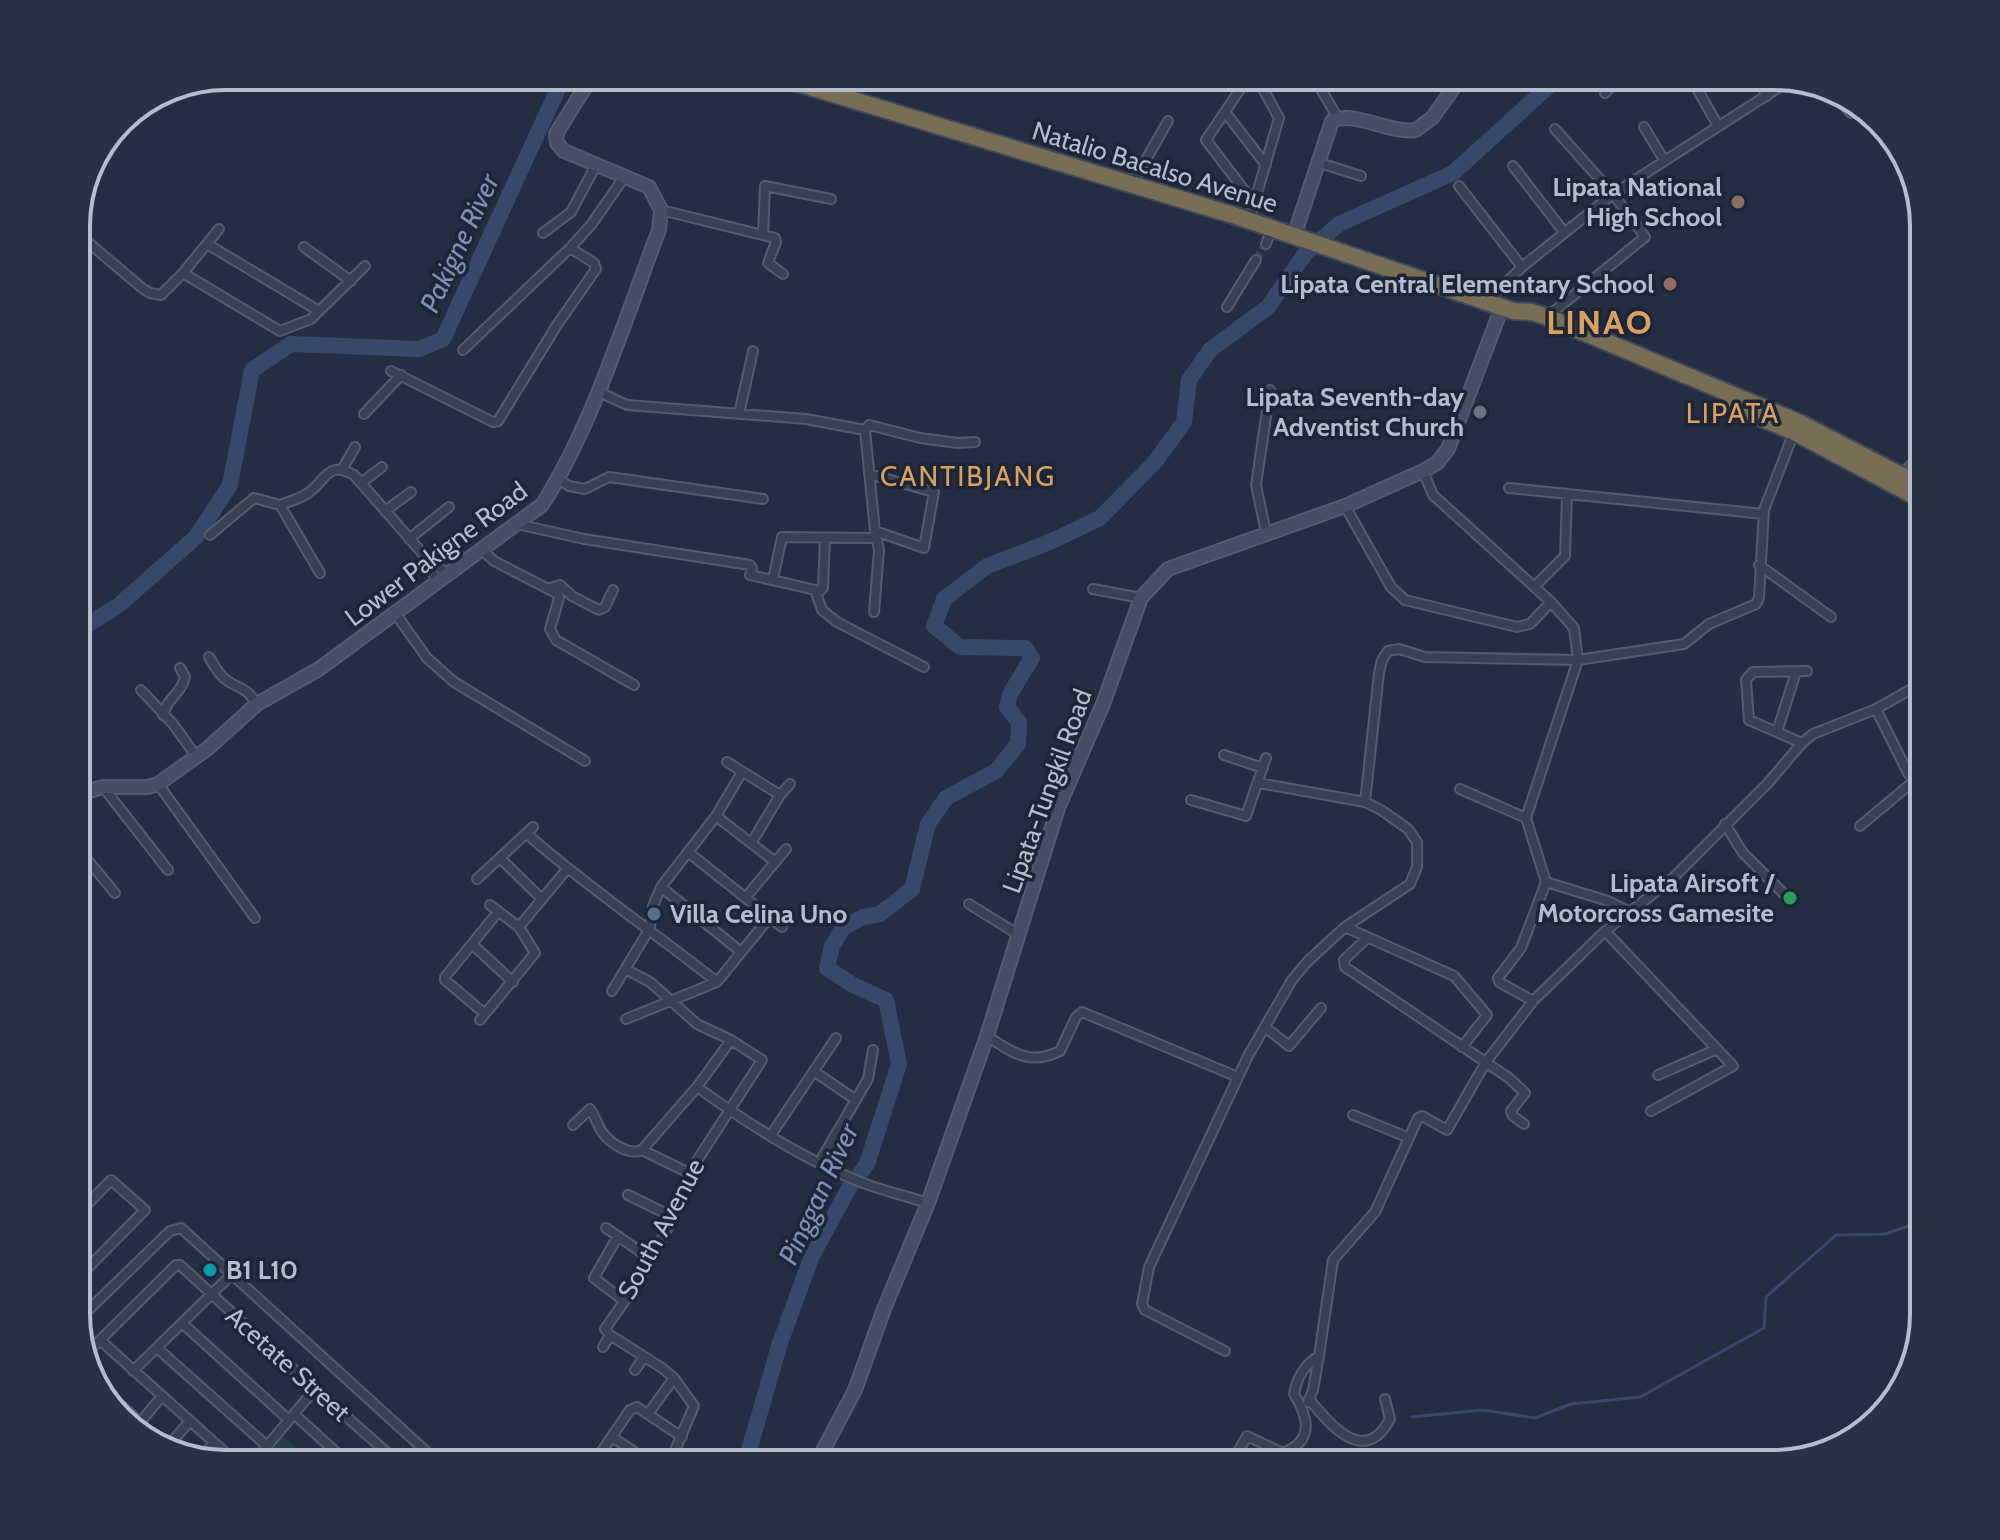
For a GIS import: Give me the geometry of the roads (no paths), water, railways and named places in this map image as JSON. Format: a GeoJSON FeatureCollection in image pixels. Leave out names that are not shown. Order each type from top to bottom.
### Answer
{"type":"FeatureCollection","features":[{"type":"Feature","properties":{"kind":"highway","name":"Natalio Bacalso Avenue"},"geometry":{"type":"LineString","coordinates":[[821,90],[1249,221],[1269,236],[1300,237],[1519,313],[1528,321],[1910,483]]}},
{"type":"Feature","properties":{"kind":"highway","name":"Natalio Bacalso Avenue"},"geometry":{"type":"LineString","coordinates":[[1519,313],[1532,312],[1547,317],[1800,423],[1910,489]]}},
{"type":"Feature","properties":{"kind":"street"},"geometry":{"type":"LineString","coordinates":[[583,90],[556,134],[557,143],[564,151],[649,187],[661,210],[777,240],[768,263],[783,274]]}},
{"type":"Feature","properties":{"kind":"street"},"geometry":{"type":"LineString","coordinates":[[1240,90],[1206,140],[1254,203]]}},
{"type":"Feature","properties":{"kind":"street"},"geometry":{"type":"LineString","coordinates":[[1249,221],[1279,118],[1264,90]]}},
{"type":"Feature","properties":{"kind":"street"},"geometry":{"type":"LineString","coordinates":[[1321,90],[1338,118]]}},
{"type":"Feature","properties":{"kind":"street"},"geometry":{"type":"LineString","coordinates":[[1300,237],[1317,162],[1332,121],[1344,117],[1392,129],[1416,130],[1433,117],[1452,90]]}},
{"type":"Feature","properties":{"kind":"street"},"geometry":{"type":"LineString","coordinates":[[1605,93],[1608,90]]}},
{"type":"Feature","properties":{"kind":"street"},"geometry":{"type":"LineString","coordinates":[[1698,90],[1718,126]]}},
{"type":"Feature","properties":{"kind":"street"},"geometry":{"type":"LineString","coordinates":[[1764,90],[1767,96]]}},
{"type":"Feature","properties":{"kind":"street"},"geometry":{"type":"LineString","coordinates":[[1494,304],[1522,267],[1613,194],[1776,90]]}},
{"type":"Feature","properties":{"kind":"street"},"geometry":{"type":"LineString","coordinates":[[1225,112],[1266,165]]}},
{"type":"Feature","properties":{"kind":"street"},"geometry":{"type":"LineString","coordinates":[[1132,184],[1168,121]]}},
{"type":"Feature","properties":{"kind":"street"},"geometry":{"type":"LineString","coordinates":[[1644,127],[1664,160]]}},
{"type":"Feature","properties":{"kind":"street"},"geometry":{"type":"LineString","coordinates":[[1547,317],[1645,237],[1613,194],[1555,129]]}},
{"type":"Feature","properties":{"kind":"street"},"geometry":{"type":"LineString","coordinates":[[1317,162],[1361,176]]}},
{"type":"Feature","properties":{"kind":"street"},"geometry":{"type":"LineString","coordinates":[[543,233],[571,212],[596,165]]}},
{"type":"Feature","properties":{"kind":"street"},"geometry":{"type":"LineString","coordinates":[[1513,166],[1564,232]]}},
{"type":"Feature","properties":{"kind":"street"},"geometry":{"type":"LineString","coordinates":[[463,350],[570,248],[591,225],[625,176]]}},
{"type":"Feature","properties":{"kind":"street"},"geometry":{"type":"LineString","coordinates":[[763,234],[765,186],[831,199]]}},
{"type":"Feature","properties":{"kind":"street"},"geometry":{"type":"LineString","coordinates":[[1459,186],[1522,267]]}},
{"type":"Feature","properties":{"kind":"street","name":"Lower Pakigne Road"},"geometry":{"type":"LineString","coordinates":[[158,784],[257,704],[319,669],[542,505],[558,479],[597,391],[659,230],[661,210]]}},
{"type":"Feature","properties":{"kind":"street"},"geometry":{"type":"LineString","coordinates":[[90,244],[150,293],[161,295],[219,229]]}},
{"type":"Feature","properties":{"kind":"street"},"geometry":{"type":"LineString","coordinates":[[207,244],[319,311]]}},
{"type":"Feature","properties":{"kind":"street"},"geometry":{"type":"LineString","coordinates":[[304,247],[351,281]]}},
{"type":"Feature","properties":{"kind":"street"},"geometry":{"type":"LineString","coordinates":[[391,371],[493,422],[500,420],[557,325],[596,269],[594,263],[570,248]]}},
{"type":"Feature","properties":{"kind":"street"},"geometry":{"type":"LineString","coordinates":[[1227,307],[1256,260]]}},
{"type":"Feature","properties":{"kind":"street"},"geometry":{"type":"LineString","coordinates":[[183,273],[278,331],[311,319],[365,266]]}},
{"type":"Feature","properties":{"kind":"street","name":"Lipata-Tungkil Road"},"geometry":{"type":"LineString","coordinates":[[823,1450],[855,1390],[884,1309],[928,1203],[987,1036],[1058,808],[1103,704],[1141,598],[1168,569],[1345,506],[1437,463],[1448,449],[1494,304]]}},
{"type":"Feature","properties":{"kind":"street"},"geometry":{"type":"LineString","coordinates":[[739,414],[753,351]]}},
{"type":"Feature","properties":{"kind":"street"},"geometry":{"type":"LineString","coordinates":[[364,414],[401,375]]}},
{"type":"Feature","properties":{"kind":"street"},"geometry":{"type":"LineString","coordinates":[[1266,533],[1256,485],[1270,390]]}},
{"type":"Feature","properties":{"kind":"street"},"geometry":{"type":"LineString","coordinates":[[597,391],[627,405],[806,419],[865,430]]}},
{"type":"Feature","properties":{"kind":"street"},"geometry":{"type":"LineString","coordinates":[[874,612],[879,550],[865,430],[869,425],[920,438],[975,442]]}},
{"type":"Feature","properties":{"kind":"street"},"geometry":{"type":"LineString","coordinates":[[1365,802],[1379,673],[1388,651],[1399,649],[1425,657],[1578,660],[1684,644],[1709,624],[1757,602],[1764,514],[1794,432]]}},
{"type":"Feature","properties":{"kind":"street"},"geometry":{"type":"LineString","coordinates":[[210,535],[254,498],[280,505],[305,496],[332,470],[343,468],[355,447]]}},
{"type":"Feature","properties":{"kind":"street"},"geometry":{"type":"LineString","coordinates":[[361,483],[382,467]]}},
{"type":"Feature","properties":{"kind":"street"},"geometry":{"type":"LineString","coordinates":[[343,468],[361,483],[442,578]]}},
{"type":"Feature","properties":{"kind":"street"},"geometry":{"type":"LineString","coordinates":[[1899,480],[1910,469]]}},
{"type":"Feature","properties":{"kind":"street"},"geometry":{"type":"LineString","coordinates":[[1423,471],[1433,495],[1551,602],[1574,628],[1578,660],[1526,818],[1546,882],[1521,948],[1498,978],[1499,982],[1533,1001]]}},
{"type":"Feature","properties":{"kind":"street"},"geometry":{"type":"LineString","coordinates":[[773,579],[780,538],[875,534],[924,548],[934,492],[869,474]]}},
{"type":"Feature","properties":{"kind":"street"},"geometry":{"type":"LineString","coordinates":[[558,479],[569,486],[585,489],[609,477],[763,499]]}},
{"type":"Feature","properties":{"kind":"street"},"geometry":{"type":"LineString","coordinates":[[1509,488],[1764,514]]}},
{"type":"Feature","properties":{"kind":"street"},"geometry":{"type":"LineString","coordinates":[[385,511],[411,492]]}},
{"type":"Feature","properties":{"kind":"street"},"geometry":{"type":"LineString","coordinates":[[1534,587],[1564,558],[1567,495]]}},
{"type":"Feature","properties":{"kind":"street"},"geometry":{"type":"LineString","coordinates":[[280,505],[320,573]]}},
{"type":"Feature","properties":{"kind":"street"},"geometry":{"type":"LineString","coordinates":[[1345,506],[1391,587],[1405,600],[1517,627],[1530,624],[1551,602]]}},
{"type":"Feature","properties":{"kind":"street"},"geometry":{"type":"LineString","coordinates":[[409,539],[449,507]]}},
{"type":"Feature","properties":{"kind":"street"},"geometry":{"type":"LineString","coordinates":[[516,524],[584,539],[750,565],[750,575],[820,591],[823,588],[825,538]]}},
{"type":"Feature","properties":{"kind":"street"},"geometry":{"type":"LineString","coordinates":[[481,549],[494,561],[550,588],[559,596],[550,629],[556,640],[634,685]]}},
{"type":"Feature","properties":{"kind":"street"},"geometry":{"type":"LineString","coordinates":[[1759,565],[1831,617]]}},
{"type":"Feature","properties":{"kind":"street"},"geometry":{"type":"LineString","coordinates":[[550,588],[560,585],[572,596],[599,610],[605,607],[613,590]]}},
{"type":"Feature","properties":{"kind":"street"},"geometry":{"type":"LineString","coordinates":[[1093,589],[1141,598]]}},
{"type":"Feature","properties":{"kind":"street"},"geometry":{"type":"LineString","coordinates":[[815,590],[818,605],[830,617],[924,667]]}},
{"type":"Feature","properties":{"kind":"street"},"geometry":{"type":"LineString","coordinates":[[395,613],[427,658],[454,682],[585,761]]}},
{"type":"Feature","properties":{"kind":"street"},"geometry":{"type":"LineString","coordinates":[[209,657],[225,680],[240,685],[257,704]]}},
{"type":"Feature","properties":{"kind":"street"},"geometry":{"type":"LineString","coordinates":[[163,715],[165,705],[183,687],[185,677],[180,668]]}},
{"type":"Feature","properties":{"kind":"street"},"geometry":{"type":"LineString","coordinates":[[1802,743],[1753,723],[1748,718],[1746,680],[1753,672],[1807,671]]}},
{"type":"Feature","properties":{"kind":"street"},"geometry":{"type":"LineString","coordinates":[[1777,732],[1796,672]]}},
{"type":"Feature","properties":{"kind":"street"},"geometry":{"type":"LineString","coordinates":[[141,690],[173,724],[196,756]]}},
{"type":"Feature","properties":{"kind":"street"},"geometry":{"type":"LineString","coordinates":[[1303,1410],[1309,1399],[1319,1356],[1333,1260],[1375,1212],[1407,1137],[1420,1116],[1447,1130],[1486,1062],[1533,1001],[1605,931],[1671,880],[1768,783],[1802,743],[1813,734],[1876,709],[1910,690]]}},
{"type":"Feature","properties":{"kind":"street"},"geometry":{"type":"LineString","coordinates":[[1876,709],[1910,773]]}},
{"type":"Feature","properties":{"kind":"street"},"geometry":{"type":"LineString","coordinates":[[1191,800],[1246,816],[1265,763],[1224,755]]}},
{"type":"Feature","properties":{"kind":"street"},"geometry":{"type":"LineString","coordinates":[[727,762],[780,795]]}},
{"type":"Feature","properties":{"kind":"street"},"geometry":{"type":"LineString","coordinates":[[612,991],[650,928],[653,906],[661,887],[716,816],[742,772]]}},
{"type":"Feature","properties":{"kind":"street"},"geometry":{"type":"LineString","coordinates":[[1225,1351],[1147,1311],[1142,1304],[1149,1267],[1237,1077],[1292,980],[1345,927],[1410,884],[1417,867],[1417,842],[1408,829],[1365,802],[1259,783]]}},
{"type":"Feature","properties":{"kind":"street"},"geometry":{"type":"LineString","coordinates":[[90,791],[103,787],[148,787],[158,784],[255,918]]}},
{"type":"Feature","properties":{"kind":"street"},"geometry":{"type":"LineString","coordinates":[[752,842],[790,784]]}},
{"type":"Feature","properties":{"kind":"street"},"geometry":{"type":"LineString","coordinates":[[1860,826],[1910,784]]}},
{"type":"Feature","properties":{"kind":"street"},"geometry":{"type":"LineString","coordinates":[[103,787],[168,870]]}},
{"type":"Feature","properties":{"kind":"street"},"geometry":{"type":"LineString","coordinates":[[1460,789],[1526,818]]}},
{"type":"Feature","properties":{"kind":"street"},"geometry":{"type":"LineString","coordinates":[[716,816],[774,861]]}},
{"type":"Feature","properties":{"kind":"street"},"geometry":{"type":"LineString","coordinates":[[1725,824],[1743,853],[1787,897]]}},
{"type":"Feature","properties":{"kind":"street"},"geometry":{"type":"LineString","coordinates":[[477,879],[530,831],[567,869],[650,928],[717,982]]}},
{"type":"Feature","properties":{"kind":"street"},"geometry":{"type":"LineString","coordinates":[[746,897],[786,849]]}},
{"type":"Feature","properties":{"kind":"street"},"geometry":{"type":"LineString","coordinates":[[688,852],[782,927]]}},
{"type":"Feature","properties":{"kind":"street"},"geometry":{"type":"LineString","coordinates":[[500,858],[542,899]]}},
{"type":"Feature","properties":{"kind":"street"},"geometry":{"type":"LineString","coordinates":[[90,863],[115,893]]}},
{"type":"Feature","properties":{"kind":"street"},"geometry":{"type":"LineString","coordinates":[[519,927],[567,869]]}},
{"type":"Feature","properties":{"kind":"street"},"geometry":{"type":"LineString","coordinates":[[1546,882],[1608,901],[1628,911]]}},
{"type":"Feature","properties":{"kind":"street"},"geometry":{"type":"LineString","coordinates":[[661,887],[741,952]]}},
{"type":"Feature","properties":{"kind":"street"},"geometry":{"type":"LineString","coordinates":[[969,904],[1019,935]]}},
{"type":"Feature","properties":{"kind":"street"},"geometry":{"type":"LineString","coordinates":[[490,905],[519,927],[535,953],[483,1017],[444,978],[498,912]]}},
{"type":"Feature","properties":{"kind":"street"},"geometry":{"type":"LineString","coordinates":[[626,1019],[717,982],[769,918]]}},
{"type":"Feature","properties":{"kind":"street"},"geometry":{"type":"LineString","coordinates":[[1345,927],[1454,976],[1486,1010],[1487,1018],[1462,1047]]}},
{"type":"Feature","properties":{"kind":"street"},"geometry":{"type":"LineString","coordinates":[[1605,931],[1733,1066],[1651,1111]]}},
{"type":"Feature","properties":{"kind":"street"},"geometry":{"type":"LineString","coordinates":[[1367,938],[1344,960],[1345,967],[1524,1091],[1525,1094],[1511,1111],[1524,1124]]}},
{"type":"Feature","properties":{"kind":"street"},"geometry":{"type":"LineString","coordinates":[[472,944],[513,982]]}},
{"type":"Feature","properties":{"kind":"street"},"geometry":{"type":"LineString","coordinates":[[573,1125],[590,1109],[603,1133],[627,1151],[636,1153],[642,1150],[697,1087],[731,1040],[697,1024],[650,982],[627,970]]}},
{"type":"Feature","properties":{"kind":"street"},"geometry":{"type":"LineString","coordinates":[[1265,1027],[1289,1046],[1321,1008]]}},
{"type":"Feature","properties":{"kind":"street"},"geometry":{"type":"LineString","coordinates":[[987,1036],[1017,1055],[1041,1059],[1060,1051],[1076,1017],[1082,1012],[1233,1075]]}},
{"type":"Feature","properties":{"kind":"street"},"geometry":{"type":"LineString","coordinates":[[690,1033],[697,1024]]}},
{"type":"Feature","properties":{"kind":"street"},"geometry":{"type":"LineString","coordinates":[[771,1135],[836,1038]]}},
{"type":"Feature","properties":{"kind":"street","name":"South Avenue"},"geometry":{"type":"LineString","coordinates":[[610,1335],[605,1329],[606,1325],[651,1259],[673,1217],[689,1173],[762,1060],[731,1040]]}},
{"type":"Feature","properties":{"kind":"street"},"geometry":{"type":"LineString","coordinates":[[1658,1075],[1717,1049]]}},
{"type":"Feature","properties":{"kind":"street"},"geometry":{"type":"LineString","coordinates":[[819,1163],[868,1079],[873,1050]]}},
{"type":"Feature","properties":{"kind":"street"},"geometry":{"type":"LineString","coordinates":[[815,1072],[856,1100]]}},
{"type":"Feature","properties":{"kind":"street"},"geometry":{"type":"LineString","coordinates":[[697,1087],[730,1111],[819,1163],[862,1182],[928,1203]]}},
{"type":"Feature","properties":{"kind":"street"},"geometry":{"type":"LineString","coordinates":[[1353,1115],[1407,1137]]}},
{"type":"Feature","properties":{"kind":"street"},"geometry":{"type":"LineString","coordinates":[[642,1150],[689,1173]]}},
{"type":"Feature","properties":{"kind":"street"},"geometry":{"type":"LineString","coordinates":[[90,1202],[113,1180],[145,1210],[90,1266]]}},
{"type":"Feature","properties":{"kind":"street"},"geometry":{"type":"LineString","coordinates":[[628,1195],[673,1217]]}},
{"type":"Feature","properties":{"kind":"street"},"geometry":{"type":"LineString","coordinates":[[90,1308],[173,1228],[184,1230],[425,1450]]}},
{"type":"Feature","properties":{"kind":"street"},"geometry":{"type":"LineString","coordinates":[[606,1228],[651,1259]]}},
{"type":"Feature","properties":{"kind":"street"},"geometry":{"type":"LineString","coordinates":[[618,1236],[594,1278],[624,1301]]}},
{"type":"Feature","properties":{"kind":"street","name":"Acetate Street"},"geometry":{"type":"LineString","coordinates":[[100,1340],[176,1265],[180,1265],[384,1450]]}},
{"type":"Feature","properties":{"kind":"street"},"geometry":{"type":"LineString","coordinates":[[133,1371],[231,1275]]}},
{"type":"Feature","properties":{"kind":"street"},"geometry":{"type":"LineString","coordinates":[[182,1323],[332,1450]]}},
{"type":"Feature","properties":{"kind":"street"},"geometry":{"type":"LineString","coordinates":[[603,1347],[610,1335],[644,1357],[674,1378],[694,1406],[676,1450]]}},
{"type":"Feature","properties":{"kind":"street"},"geometry":{"type":"LineString","coordinates":[[94,1346],[100,1340],[221,1449]]}},
{"type":"Feature","properties":{"kind":"street"},"geometry":{"type":"LineString","coordinates":[[157,1348],[267,1446]]}},
{"type":"Feature","properties":{"kind":"street"},"geometry":{"type":"LineString","coordinates":[[1289,1450],[1300,1444],[1306,1434],[1303,1410],[1294,1394],[1297,1380],[1308,1363],[1319,1356]]}},
{"type":"Feature","properties":{"kind":"street"},"geometry":{"type":"LineString","coordinates":[[635,1370],[644,1357]]}},
{"type":"Feature","properties":{"kind":"street"},"geometry":{"type":"LineString","coordinates":[[648,1414],[674,1378]]}},
{"type":"Feature","properties":{"kind":"street"},"geometry":{"type":"LineString","coordinates":[[264,1450],[315,1389]]}},
{"type":"Feature","properties":{"kind":"street"},"geometry":{"type":"LineString","coordinates":[[141,1420],[162,1396]]}},
{"type":"Feature","properties":{"kind":"street"},"geometry":{"type":"LineString","coordinates":[[1309,1399],[1330,1426],[1356,1441],[1370,1440],[1384,1431],[1390,1419],[1385,1399]]}},
{"type":"Feature","properties":{"kind":"street"},"geometry":{"type":"LineString","coordinates":[[603,1450],[630,1410],[637,1407],[682,1437]]}},
{"type":"Feature","properties":{"kind":"street"},"geometry":{"type":"LineString","coordinates":[[174,1439],[190,1421]]}},
{"type":"Feature","properties":{"kind":"street"},"geometry":{"type":"LineString","coordinates":[[1239,1450],[1247,1436],[1277,1450]]}},
{"type":"Feature","properties":{"kind":"street"},"geometry":{"type":"LineString","coordinates":[[612,1437],[631,1450]]}},
{"type":"Feature","properties":{"kind":"street"},"geometry":{"type":"LineString","coordinates":[[209,1448],[214,1443]]}},
{"type":"Feature","properties":{"kind":"waterway","name":"Pakigne River"},"geometry":{"type":"LineString","coordinates":[[90,623],[119,605],[196,537],[230,485],[252,370],[291,344],[420,349],[443,339],[558,90]]}},
{"type":"Feature","properties":{"kind":"waterway","name":"Pinggan River"},"geometry":{"type":"LineString","coordinates":[[749,1450],[780,1343],[812,1256],[849,1188],[867,1164],[899,1064],[886,1000],[853,985],[827,968],[832,946],[843,928],[863,917],[880,914],[912,889],[928,824],[946,798],[996,771],[1018,744],[1019,722],[1007,707],[1010,694],[1032,658],[1025,648],[960,647],[934,626],[944,599],[987,566],[1052,541],[1100,518],[1155,462],[1184,422],[1189,380],[1210,350],[1268,307],[1305,254],[1339,224],[1453,173],[1545,90]]}},
{"type":"Feature","properties":{"kind":"waterway"},"geometry":{"type":"LineString","coordinates":[[1412,1417],[1483,1410],[1535,1418],[1571,1404],[1640,1397],[1764,1328],[1766,1297],[1836,1235],[1885,1234],[1910,1226]]}},
{"type":"Feature","properties":{"kind":"tunnel"},"geometry":{"type":"LineString","coordinates":[[1256,260],[1266,244]]}},
{"type":"Feature","properties":{"kind":"place","name":"Lipata National High School"},"geometry":{"type":"Point","coordinates":[1738,202]}},
{"type":"Feature","properties":{"kind":"place","name":"Lipata Central Elementary School"},"geometry":{"type":"Point","coordinates":[1670,284]}},
{"type":"Feature","properties":{"kind":"place","name":"Lipata Seventh-day Adventist Church"},"geometry":{"type":"Point","coordinates":[1480,412]}},
{"type":"Feature","properties":{"kind":"place","name":"Lipata Airsoft / Motorcross Gamesite"},"geometry":{"type":"Point","coordinates":[1790,898]}},
{"type":"Feature","properties":{"kind":"place","name":"Villa Celina Uno"},"geometry":{"type":"Point","coordinates":[654,914]}},
{"type":"Feature","properties":{"kind":"place","name":"B1 L10"},"geometry":{"type":"Point","coordinates":[210,1270]}},
{"type":"Feature","properties":{"kind":"district","name":"LINAO"},"geometry":{"type":"Point","coordinates":[1600,322]}},
{"type":"Feature","properties":{"kind":"district","name":"LIPATA"},"geometry":{"type":"Point","coordinates":[1733,413]}},
{"type":"Feature","properties":{"kind":"district","name":"CANTIBJANG"},"geometry":{"type":"Point","coordinates":[968,476]}}]}
